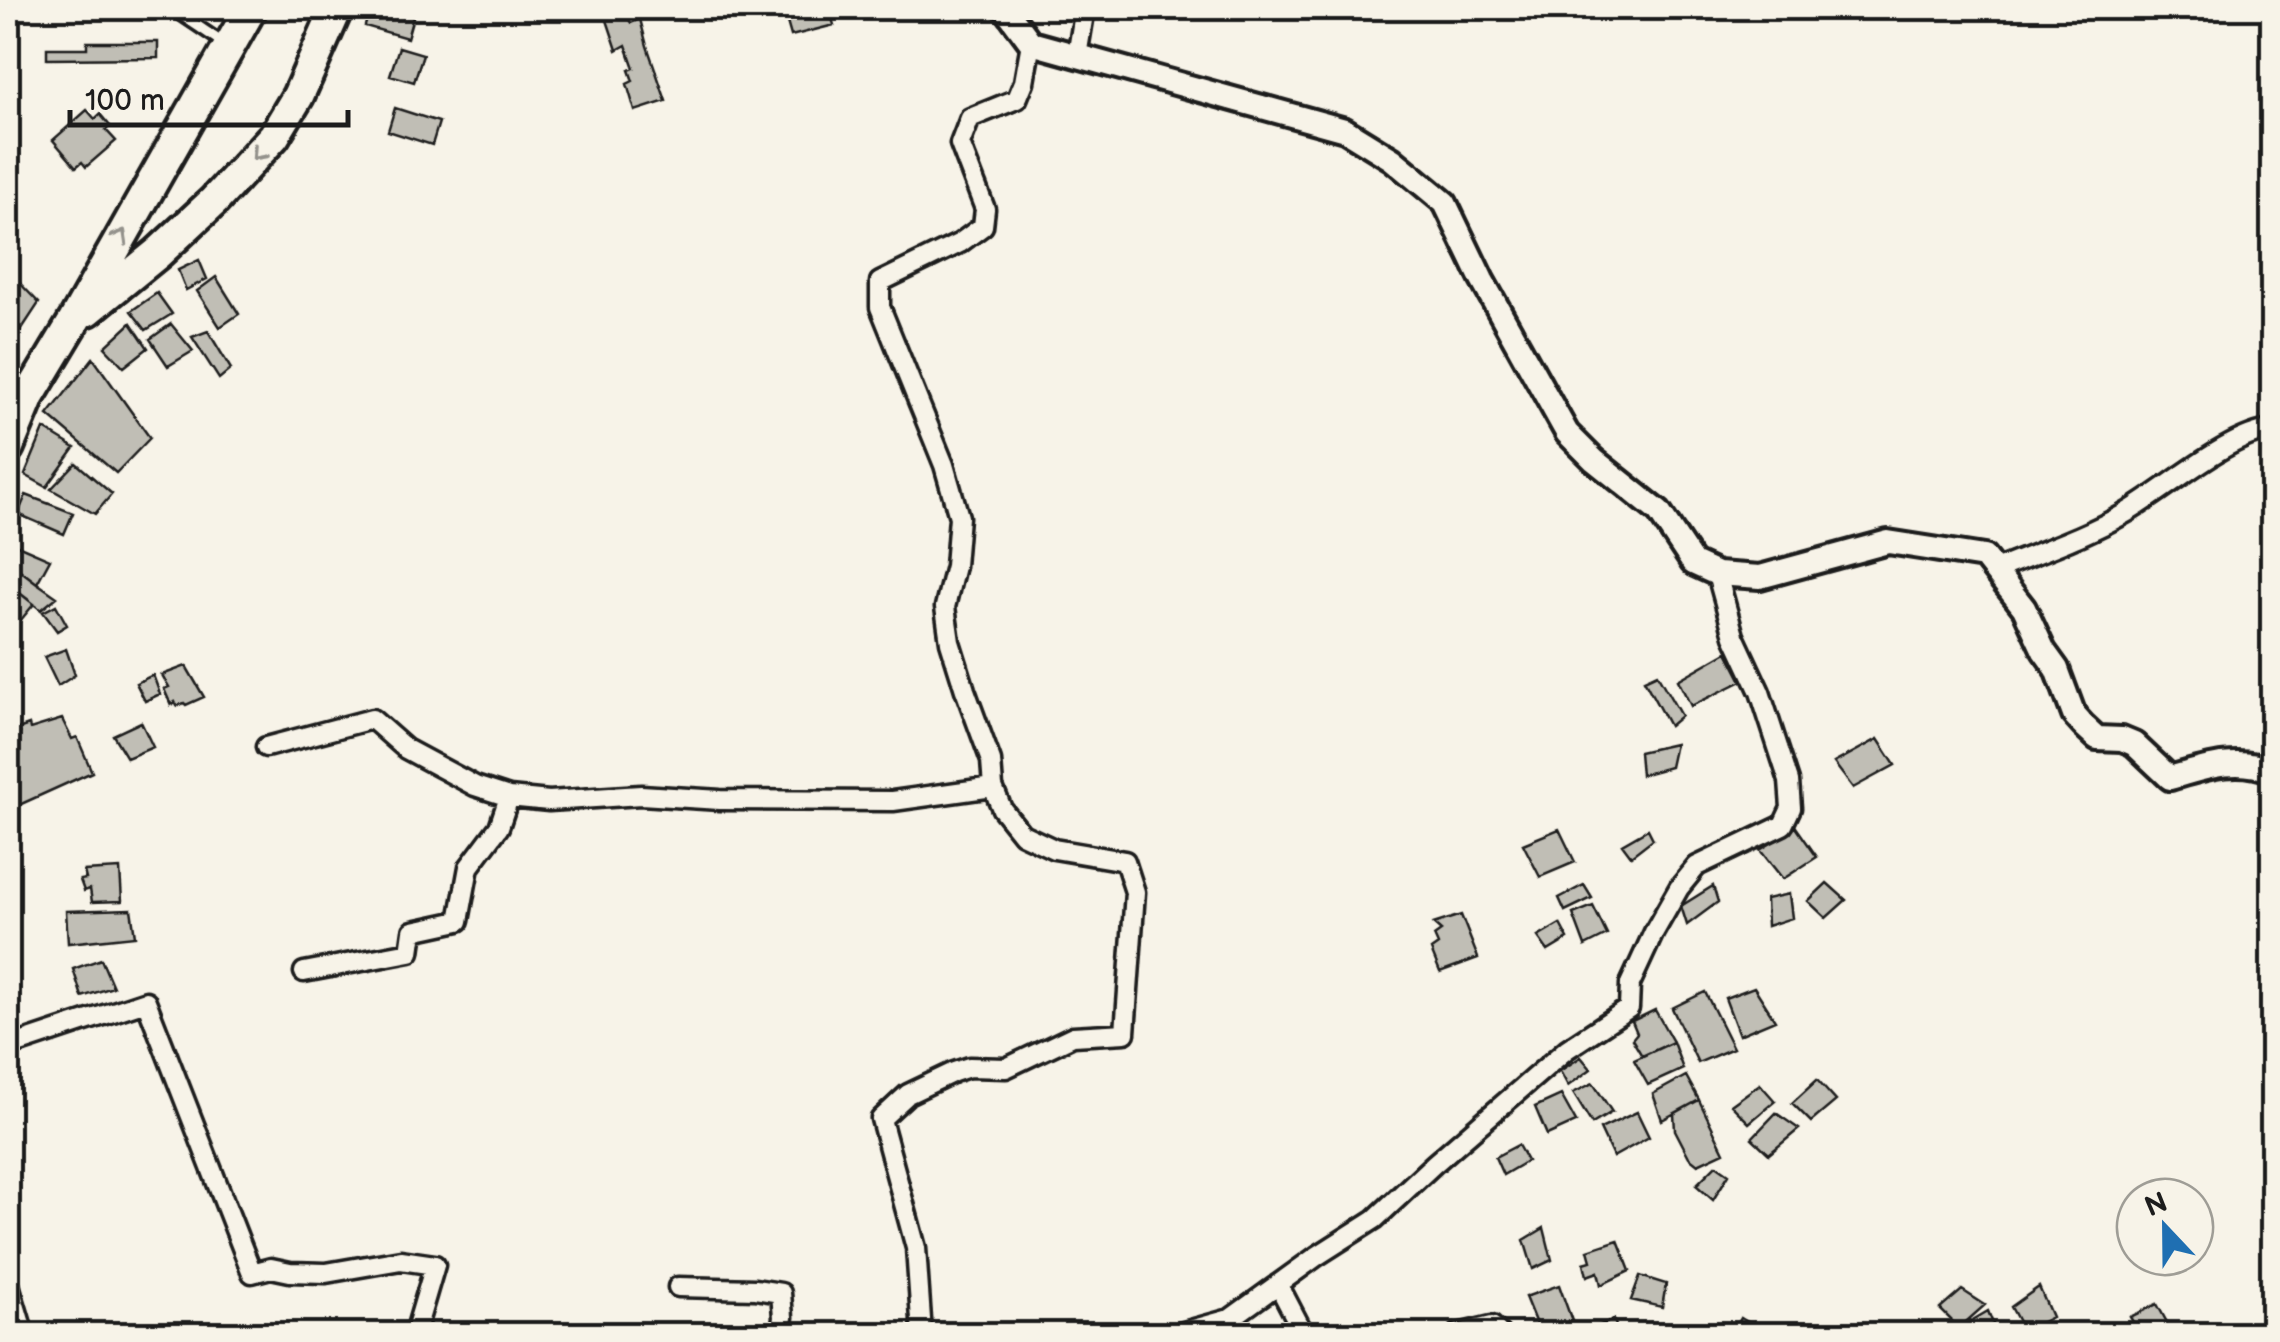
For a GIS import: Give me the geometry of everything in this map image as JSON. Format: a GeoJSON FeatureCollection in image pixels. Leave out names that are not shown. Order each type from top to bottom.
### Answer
{"type":"FeatureCollection","features":[{"type":"Feature","properties":{"kind":"highway"},"geometry":{"type":"LineString","coordinates":[[8,447],[29,396],[251,8]]}},
{"type":"Feature","properties":{"kind":"highway"},"geometry":{"type":"LineString","coordinates":[[74,321],[158,253],[214,201],[274,136],[298,96],[337,8]]}},
{"type":"Feature","properties":{"kind":"street"},"geometry":{"type":"LineString","coordinates":[[1005,8],[1030,44],[1345,130],[1392,159],[1445,202],[1482,280],[1567,433],[1658,512],[1693,562],[1717,574],[1760,577],[1888,542],[1984,557],[2024,608],[2056,669],[2074,715],[2090,733],[2097,738],[2122,739],[2134,744],[2170,778],[2227,762],[2272,771]]}},
{"type":"Feature","properties":{"kind":"street"},"geometry":{"type":"LineString","coordinates":[[1077,56],[1085,8]]}},
{"type":"Feature","properties":{"kind":"street"},"geometry":{"type":"LineString","coordinates":[[922,1334],[916,1248],[881,1119],[908,1094],[968,1067],[1006,1068],[1073,1036],[1125,1033],[1136,892],[1125,861],[1054,849],[1022,834],[1002,809],[993,787],[992,761],[950,642],[945,607],[955,566],[959,517],[944,465],[880,307],[880,282],[960,242],[983,226],[985,209],[960,144],[970,118],[1018,100],[1030,44]]}},
{"type":"Feature","properties":{"kind":"street"},"geometry":{"type":"LineString","coordinates":[[1995,570],[2120,517],[2240,440],[2272,430]]}},
{"type":"Feature","properties":{"kind":"street"},"geometry":{"type":"LineString","coordinates":[[1176,1334],[1230,1319],[1375,1219],[1567,1049],[1629,1008],[1630,984],[1654,932],[1697,866],[1783,825],[1791,808],[1789,780],[1760,692],[1734,636],[1717,574]]}},
{"type":"Feature","properties":{"kind":"street"},"geometry":{"type":"LineString","coordinates":[[266,747],[372,719],[406,750],[475,786],[509,797],[549,801],[641,795],[720,800],[893,801],[993,787]]}},
{"type":"Feature","properties":{"kind":"street"},"geometry":{"type":"LineString","coordinates":[[304,972],[410,952],[414,931],[459,920],[469,867],[499,827],[509,797]]}},
{"type":"Feature","properties":{"kind":"street"},"geometry":{"type":"LineString","coordinates":[[8,1047],[146,1001],[252,1273],[271,1268],[326,1273],[401,1260],[435,1264],[418,1323],[420,1334]]}},
{"type":"Feature","properties":{"kind":"street"},"geometry":{"type":"LineString","coordinates":[[8,1281],[23,1330]]}},
{"type":"Feature","properties":{"kind":"street"},"geometry":{"type":"LineString","coordinates":[[1278,1284],[1304,1334]]}},
{"type":"Feature","properties":{"kind":"street"},"geometry":{"type":"LineString","coordinates":[[678,1287],[781,1293],[781,1334]]}},
{"type":"Feature","properties":{"kind":"street"},"geometry":{"type":"LineString","coordinates":[[1458,1334],[1492,1326],[1500,1334]]}},
{"type":"Feature","properties":{"kind":"lane"},"geometry":{"type":"LineString","coordinates":[[170,8],[228,47]]}},
{"type":"Feature","properties":{"kind":"building"},"geometry":{"type":"Polygon","coordinates":[[[370,8],[415,10],[407,38],[365,26],[370,8]]]}},
{"type":"Feature","properties":{"kind":"building"},"geometry":{"type":"Polygon","coordinates":[[[783,8],[829,8],[834,25],[791,36],[783,8]]]}},
{"type":"Feature","properties":{"kind":"building"},"geometry":{"type":"Polygon","coordinates":[[[623,9],[631,23],[640,19],[666,101],[635,111],[627,84],[633,81],[629,70],[634,68],[626,45],[617,50],[604,11],[623,9]]]}},
{"type":"Feature","properties":{"kind":"building"},"geometry":{"type":"Polygon","coordinates":[[[87,42],[158,42],[158,58],[47,59],[47,48],[87,48],[87,42]]]}},
{"type":"Feature","properties":{"kind":"building"},"geometry":{"type":"Polygon","coordinates":[[[399,47],[423,54],[414,82],[390,75],[399,47]]]}},
{"type":"Feature","properties":{"kind":"building"},"geometry":{"type":"Polygon","coordinates":[[[395,108],[439,122],[432,145],[388,131],[395,108]]]}},
{"type":"Feature","properties":{"kind":"building"},"geometry":{"type":"Polygon","coordinates":[[[87,110],[95,119],[100,114],[116,141],[86,167],[82,162],[76,167],[53,140],[87,110]]]}},
{"type":"Feature","properties":{"kind":"building"},"geometry":{"type":"Polygon","coordinates":[[[199,260],[207,279],[186,290],[178,270],[199,260]]]}},
{"type":"Feature","properties":{"kind":"building"},"geometry":{"type":"Polygon","coordinates":[[[8,271],[39,303],[8,350],[8,271]]]}},
{"type":"Feature","properties":{"kind":"building"},"geometry":{"type":"Polygon","coordinates":[[[216,277],[239,314],[220,327],[197,291],[216,277]]]}},
{"type":"Feature","properties":{"kind":"building"},"geometry":{"type":"Polygon","coordinates":[[[157,293],[172,314],[146,330],[131,311],[157,293]]]}},
{"type":"Feature","properties":{"kind":"building"},"geometry":{"type":"Polygon","coordinates":[[[131,323],[148,348],[124,367],[105,347],[131,323]]]}},
{"type":"Feature","properties":{"kind":"building"},"geometry":{"type":"Polygon","coordinates":[[[171,324],[193,351],[168,366],[150,339],[171,324]]]}},
{"type":"Feature","properties":{"kind":"building"},"geometry":{"type":"Polygon","coordinates":[[[208,331],[231,369],[219,379],[192,337],[208,331]]]}},
{"type":"Feature","properties":{"kind":"building"},"geometry":{"type":"Polygon","coordinates":[[[93,358],[150,438],[116,473],[48,415],[93,358]]]}},
{"type":"Feature","properties":{"kind":"building"},"geometry":{"type":"Polygon","coordinates":[[[44,429],[75,448],[47,487],[25,475],[44,429]]]}},
{"type":"Feature","properties":{"kind":"building"},"geometry":{"type":"Polygon","coordinates":[[[76,463],[112,494],[95,514],[51,489],[76,463]]]}},
{"type":"Feature","properties":{"kind":"building"},"geometry":{"type":"Polygon","coordinates":[[[26,495],[73,513],[64,534],[18,514],[26,495]]]}},
{"type":"Feature","properties":{"kind":"building"},"geometry":{"type":"Polygon","coordinates":[[[15,544],[50,559],[37,583],[8,561],[15,544]]]}},
{"type":"Feature","properties":{"kind":"building"},"geometry":{"type":"Polygon","coordinates":[[[8,561],[57,597],[41,610],[8,584],[8,561]]]}},
{"type":"Feature","properties":{"kind":"building"},"geometry":{"type":"Polygon","coordinates":[[[8,584],[34,604],[20,621],[8,611],[8,584]]]}},
{"type":"Feature","properties":{"kind":"building"},"geometry":{"type":"Polygon","coordinates":[[[56,605],[67,625],[57,631],[43,612],[56,605]]]}},
{"type":"Feature","properties":{"kind":"building"},"geometry":{"type":"Polygon","coordinates":[[[66,649],[75,675],[58,686],[44,657],[66,649]]]}},
{"type":"Feature","properties":{"kind":"building"},"geometry":{"type":"Polygon","coordinates":[[[1727,652],[1742,681],[1691,706],[1678,680],[1727,652]]]}},
{"type":"Feature","properties":{"kind":"building"},"geometry":{"type":"Polygon","coordinates":[[[186,666],[204,697],[186,705],[171,705],[164,689],[169,687],[162,675],[186,666]]]}},
{"type":"Feature","properties":{"kind":"building"},"geometry":{"type":"Polygon","coordinates":[[[1657,674],[1681,716],[1669,726],[1644,680],[1657,674]]]}},
{"type":"Feature","properties":{"kind":"building"},"geometry":{"type":"Polygon","coordinates":[[[153,675],[160,694],[145,701],[136,683],[153,675]]]}},
{"type":"Feature","properties":{"kind":"building"},"geometry":{"type":"Polygon","coordinates":[[[62,719],[72,739],[77,737],[92,772],[8,810],[8,739],[20,733],[18,729],[62,719]]]}},
{"type":"Feature","properties":{"kind":"building"},"geometry":{"type":"Polygon","coordinates":[[[141,722],[153,747],[127,758],[113,735],[141,722]]]}},
{"type":"Feature","properties":{"kind":"building"},"geometry":{"type":"Polygon","coordinates":[[[1878,739],[1895,765],[1853,788],[1834,763],[1878,739]]]}},
{"type":"Feature","properties":{"kind":"building"},"geometry":{"type":"Polygon","coordinates":[[[1675,744],[1670,767],[1641,775],[1639,752],[1675,744]]]}},
{"type":"Feature","properties":{"kind":"building"},"geometry":{"type":"Polygon","coordinates":[[[1796,827],[1817,857],[1783,879],[1760,850],[1796,827]]]}},
{"type":"Feature","properties":{"kind":"building"},"geometry":{"type":"Polygon","coordinates":[[[1559,829],[1575,862],[1540,877],[1523,844],[1559,829]]]}},
{"type":"Feature","properties":{"kind":"building"},"geometry":{"type":"Polygon","coordinates":[[[1648,829],[1653,839],[1631,856],[1622,844],[1648,829]]]}},
{"type":"Feature","properties":{"kind":"building"},"geometry":{"type":"Polygon","coordinates":[[[120,869],[122,901],[92,902],[90,889],[84,891],[80,880],[86,879],[84,871],[120,869]]]}},
{"type":"Feature","properties":{"kind":"building"},"geometry":{"type":"Polygon","coordinates":[[[1827,883],[1846,900],[1826,918],[1808,901],[1827,883]]]}},
{"type":"Feature","properties":{"kind":"building"},"geometry":{"type":"Polygon","coordinates":[[[1584,885],[1592,898],[1565,911],[1559,898],[1584,885]]]}},
{"type":"Feature","properties":{"kind":"building"},"geometry":{"type":"Polygon","coordinates":[[[1713,886],[1718,902],[1687,925],[1681,906],[1713,886]]]}},
{"type":"Feature","properties":{"kind":"building"},"geometry":{"type":"Polygon","coordinates":[[[1789,894],[1792,918],[1767,926],[1766,899],[1789,894]]]}},
{"type":"Feature","properties":{"kind":"building"},"geometry":{"type":"Polygon","coordinates":[[[1593,906],[1607,935],[1585,946],[1573,914],[1593,906]]]}},
{"type":"Feature","properties":{"kind":"building"},"geometry":{"type":"Polygon","coordinates":[[[131,909],[135,936],[68,943],[66,911],[131,909]]]}},
{"type":"Feature","properties":{"kind":"building"},"geometry":{"type":"Polygon","coordinates":[[[1461,915],[1478,958],[1440,972],[1431,950],[1438,945],[1434,936],[1441,931],[1433,924],[1461,915]]]}},
{"type":"Feature","properties":{"kind":"building"},"geometry":{"type":"Polygon","coordinates":[[[1560,924],[1568,939],[1548,951],[1538,937],[1560,924]]]}},
{"type":"Feature","properties":{"kind":"building"},"geometry":{"type":"Polygon","coordinates":[[[101,959],[113,987],[82,997],[73,969],[101,959]]]}},
{"type":"Feature","properties":{"kind":"building"},"geometry":{"type":"Polygon","coordinates":[[[1754,987],[1775,1020],[1739,1035],[1725,998],[1754,987]]]}},
{"type":"Feature","properties":{"kind":"building"},"geometry":{"type":"Polygon","coordinates":[[[1705,992],[1733,1048],[1698,1063],[1672,1008],[1705,992]]]}},
{"type":"Feature","properties":{"kind":"building"},"geometry":{"type":"Polygon","coordinates":[[[1655,1010],[1673,1042],[1642,1056],[1632,1039],[1637,1033],[1632,1021],[1655,1010]]]}},
{"type":"Feature","properties":{"kind":"building"},"geometry":{"type":"Polygon","coordinates":[[[1673,1042],[1683,1069],[1648,1085],[1634,1060],[1673,1042]]]}},
{"type":"Feature","properties":{"kind":"building"},"geometry":{"type":"Polygon","coordinates":[[[1581,1057],[1591,1069],[1568,1086],[1560,1071],[1581,1057]]]}},
{"type":"Feature","properties":{"kind":"building"},"geometry":{"type":"Polygon","coordinates":[[[1686,1076],[1699,1100],[1662,1120],[1653,1094],[1686,1076]]]}},
{"type":"Feature","properties":{"kind":"building"},"geometry":{"type":"Polygon","coordinates":[[[1817,1080],[1836,1101],[1811,1122],[1792,1103],[1817,1080]]]}},
{"type":"Feature","properties":{"kind":"building"},"geometry":{"type":"Polygon","coordinates":[[[1593,1083],[1612,1112],[1592,1124],[1573,1093],[1593,1083]]]}},
{"type":"Feature","properties":{"kind":"building"},"geometry":{"type":"Polygon","coordinates":[[[1760,1084],[1775,1101],[1749,1123],[1731,1105],[1760,1084]]]}},
{"type":"Feature","properties":{"kind":"building"},"geometry":{"type":"Polygon","coordinates":[[[1561,1095],[1576,1122],[1547,1135],[1535,1107],[1561,1095]]]}},
{"type":"Feature","properties":{"kind":"building"},"geometry":{"type":"Polygon","coordinates":[[[1699,1100],[1724,1152],[1698,1164],[1689,1157],[1675,1130],[1674,1114],[1699,1100]]]}},
{"type":"Feature","properties":{"kind":"building"},"geometry":{"type":"Polygon","coordinates":[[[1637,1112],[1649,1137],[1613,1157],[1600,1129],[1637,1112]]]}},
{"type":"Feature","properties":{"kind":"building"},"geometry":{"type":"Polygon","coordinates":[[[1776,1113],[1799,1129],[1769,1154],[1752,1138],[1776,1113]]]}},
{"type":"Feature","properties":{"kind":"building"},"geometry":{"type":"Polygon","coordinates":[[[1518,1145],[1527,1161],[1503,1175],[1495,1157],[1518,1145]]]}},
{"type":"Feature","properties":{"kind":"building"},"geometry":{"type":"Polygon","coordinates":[[[1716,1165],[1729,1174],[1713,1200],[1696,1185],[1716,1165]]]}},
{"type":"Feature","properties":{"kind":"building"},"geometry":{"type":"Polygon","coordinates":[[[1544,1228],[1552,1260],[1533,1269],[1524,1240],[1544,1228]]]}},
{"type":"Feature","properties":{"kind":"building"},"geometry":{"type":"Polygon","coordinates":[[[1618,1240],[1630,1271],[1601,1285],[1598,1272],[1587,1276],[1584,1263],[1591,1261],[1588,1250],[1618,1240]]]}},
{"type":"Feature","properties":{"kind":"building"},"geometry":{"type":"Polygon","coordinates":[[[1640,1276],[1666,1284],[1662,1307],[1631,1300],[1640,1276]]]}},
{"type":"Feature","properties":{"kind":"building"},"geometry":{"type":"Polygon","coordinates":[[[1559,1285],[1572,1321],[1540,1334],[1525,1297],[1559,1285]]]}},
{"type":"Feature","properties":{"kind":"building"},"geometry":{"type":"Polygon","coordinates":[[[2039,1287],[2052,1317],[2024,1331],[2011,1307],[2039,1287]]]}},
{"type":"Feature","properties":{"kind":"building"},"geometry":{"type":"Polygon","coordinates":[[[1962,1290],[1985,1305],[1959,1328],[1940,1309],[1962,1290]]]}},
{"type":"Feature","properties":{"kind":"building"},"geometry":{"type":"Polygon","coordinates":[[[2157,1304],[2170,1328],[2162,1334],[2140,1334],[2130,1317],[2157,1304]]]}},
{"type":"Feature","properties":{"kind":"building"},"geometry":{"type":"Polygon","coordinates":[[[1988,1311],[1997,1334],[1964,1334],[1959,1328],[1988,1311]]]}},
{"type":"Feature","properties":{"kind":"building"},"geometry":{"type":"Polygon","coordinates":[[[1741,1318],[1766,1333],[1766,1334],[1732,1334],[1741,1318]]]}},
{"type":"Feature","properties":{"kind":"building"},"geometry":{"type":"Polygon","coordinates":[[[1614,1319],[1618,1334],[1582,1333],[1614,1319]]]}}]}
